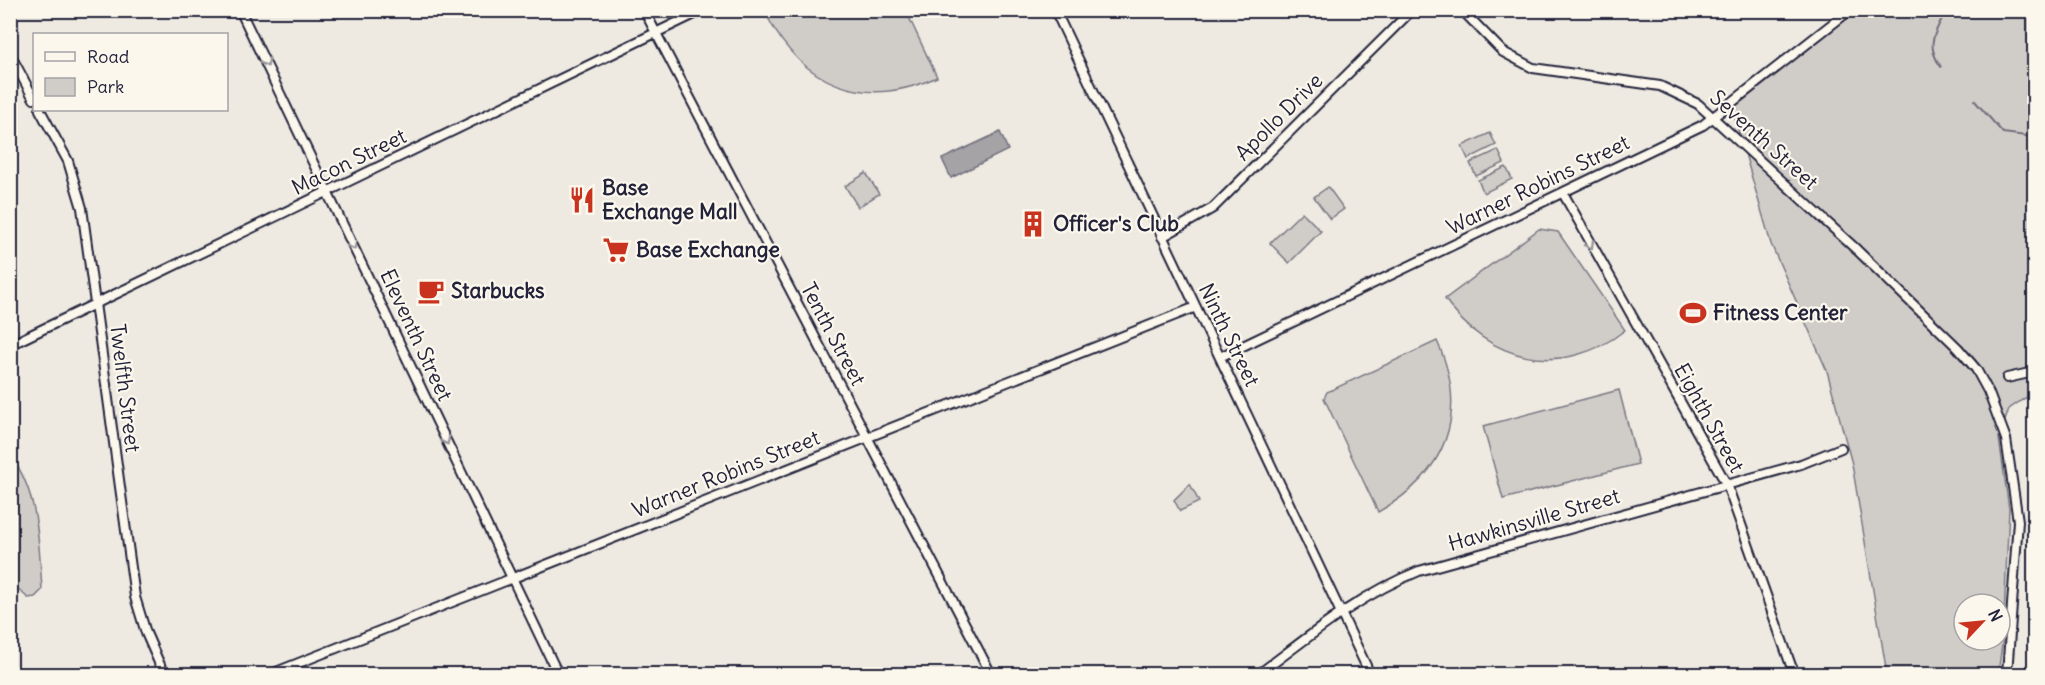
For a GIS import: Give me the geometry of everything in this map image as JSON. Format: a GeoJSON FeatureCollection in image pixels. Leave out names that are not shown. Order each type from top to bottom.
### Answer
{"type":"FeatureCollection","features":[{"type":"Feature","properties":{"kind":"street","name":"Eleventh Street"},"geometry":{"type":"LineString","coordinates":[[240,10],[558,675]]}},
{"type":"Feature","properties":{"kind":"street","name":"Tenth Street"},"geometry":{"type":"LineString","coordinates":[[644,10],[991,675]]}},
{"type":"Feature","properties":{"kind":"street","name":"Macon Street"},"geometry":{"type":"LineString","coordinates":[[10,345],[703,10]]}},
{"type":"Feature","properties":{"kind":"street","name":"Ninth Street"},"geometry":{"type":"LineString","coordinates":[[1055,10],[1370,675]]}},
{"type":"Feature","properties":{"kind":"street","name":"Apollo Drive"},"geometry":{"type":"LineString","coordinates":[[1162,237],[1204,216],[1213,208],[1412,10]]}},
{"type":"Feature","properties":{"kind":"street","name":"Seventh Street"},"geometry":{"type":"LineString","coordinates":[[1462,10],[1503,52],[1518,62],[1557,73],[1660,86],[1689,98],[1714,117],[1958,348],[1976,369],[1988,391],[2007,439],[2018,521],[2007,675]]}},
{"type":"Feature","properties":{"kind":"street","name":"Warner Robins Street"},"geometry":{"type":"LineString","coordinates":[[1220,357],[1563,193],[1714,117],[1850,10]]}},
{"type":"Feature","properties":{"kind":"street"},"geometry":{"type":"LineString","coordinates":[[10,54],[33,97]]}},
{"type":"Feature","properties":{"kind":"street","name":"Twelfth Street"},"geometry":{"type":"LineString","coordinates":[[41,111],[68,161],[79,190],[97,302],[135,597],[146,633],[164,675]]}},
{"type":"Feature","properties":{"kind":"street","name":"Eighth Street"},"geometry":{"type":"LineString","coordinates":[[1563,193],[1727,485],[1794,675]]}},
{"type":"Feature","properties":{"kind":"street","name":"Warner Robins Street"},"geometry":{"type":"LineString","coordinates":[[271,675],[1196,308]]}},
{"type":"Feature","properties":{"kind":"street"},"geometry":{"type":"LineString","coordinates":[[2007,378],[2034,372]]}},
{"type":"Feature","properties":{"kind":"street","name":"Hawkinsville Street"},"geometry":{"type":"LineString","coordinates":[[1259,675],[1340,612],[1395,581],[1419,571],[1802,464],[1842,448]]}},
{"type":"Feature","properties":{"kind":"green space"},"geometry":{"type":"Polygon","coordinates":[[[778,10],[906,11],[937,77],[910,87],[885,91],[861,91],[838,85],[818,75],[799,60],[782,40],[767,16],[778,10]]]}},
{"type":"Feature","properties":{"kind":"green space"},"geometry":{"type":"Polygon","coordinates":[[[1844,11],[2034,11],[2034,397],[2025,398],[2009,409],[1999,438],[2009,509],[2005,592],[1952,592],[1952,652],[2001,652],[1998,674],[1887,674],[1852,464],[1827,371],[1771,244],[1731,105],[1844,11]]]}},
{"type":"Feature","properties":{"kind":"green space"},"geometry":{"type":"Polygon","coordinates":[[[1490,133],[1496,145],[1468,159],[1462,146],[1490,133]]]}},
{"type":"Feature","properties":{"kind":"green space"},"geometry":{"type":"Polygon","coordinates":[[[1498,150],[1504,163],[1476,176],[1470,163],[1498,150]]]}},
{"type":"Feature","properties":{"kind":"green space"},"geometry":{"type":"Polygon","coordinates":[[[1506,167],[1512,179],[1484,193],[1478,180],[1506,167]]]}},
{"type":"Feature","properties":{"kind":"green space"},"geometry":{"type":"Polygon","coordinates":[[[866,173],[879,194],[858,207],[845,186],[866,173]]]}},
{"type":"Feature","properties":{"kind":"green space"},"geometry":{"type":"Polygon","coordinates":[[[1328,187],[1344,209],[1330,219],[1314,197],[1328,187]]]}},
{"type":"Feature","properties":{"kind":"green space"},"geometry":{"type":"Polygon","coordinates":[[[1302,212],[1321,231],[1289,263],[1270,243],[1302,212]]]}},
{"type":"Feature","properties":{"kind":"green space"},"geometry":{"type":"Polygon","coordinates":[[[1539,229],[1558,232],[1625,330],[1602,345],[1577,355],[1553,359],[1528,357],[1505,350],[1483,338],[1463,321],[1445,299],[1539,229]]]}},
{"type":"Feature","properties":{"kind":"green space"},"geometry":{"type":"Polygon","coordinates":[[[1437,341],[1447,368],[1451,393],[1451,417],[1445,440],[1421,480],[1378,512],[1324,398],[1327,392],[1437,341]]]}},
{"type":"Feature","properties":{"kind":"green space"},"geometry":{"type":"Polygon","coordinates":[[[1619,390],[1638,464],[1503,499],[1483,426],[1619,390]]]}},
{"type":"Feature","properties":{"kind":"green space"},"geometry":{"type":"Polygon","coordinates":[[[11,456],[27,486],[36,520],[42,590],[35,597],[28,598],[11,583],[11,456]]]}},
{"type":"Feature","properties":{"kind":"green space"},"geometry":{"type":"Polygon","coordinates":[[[1190,484],[1199,502],[1180,511],[1174,500],[1190,484]]]}},
{"type":"Feature","properties":{"kind":"shaded area"},"geometry":{"type":"Polygon","coordinates":[[[1000,132],[1008,150],[951,178],[942,159],[1000,132]]]}},
{"type":"Feature","properties":{"kind":"waterway"},"geometry":{"type":"LineString","coordinates":[[1941,67],[1932,44],[1946,10]]}},
{"type":"Feature","properties":{"kind":"waterway"},"geometry":{"type":"LineString","coordinates":[[1974,100],[2003,133],[2034,137]]}},
{"type":"Feature","properties":{"kind":"place","name":"Base Exchange Mall"},"geometry":{"type":"Point","coordinates":[582,200]}},
{"type":"Feature","properties":{"kind":"place","name":"Officer's Club"},"geometry":{"type":"Point","coordinates":[1033,224]}},
{"type":"Feature","properties":{"kind":"place","name":"Base Exchange"},"geometry":{"type":"Point","coordinates":[616,250]}},
{"type":"Feature","properties":{"kind":"place","name":"Starbucks"},"geometry":{"type":"Point","coordinates":[431,291]}},
{"type":"Feature","properties":{"kind":"place","name":"Fitness Center"},"geometry":{"type":"Point","coordinates":[1693,313]}}]}
